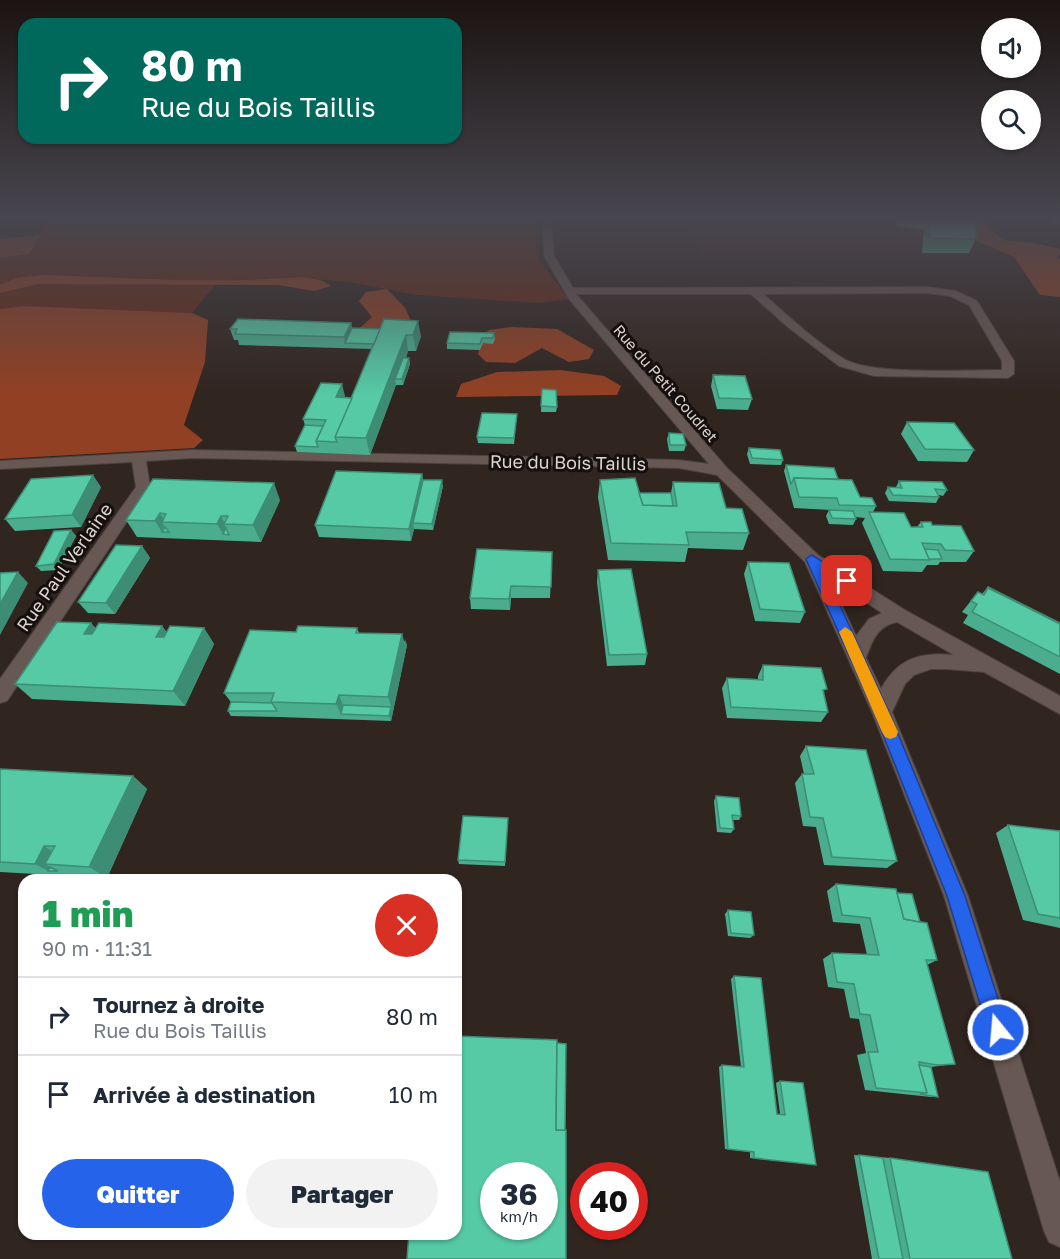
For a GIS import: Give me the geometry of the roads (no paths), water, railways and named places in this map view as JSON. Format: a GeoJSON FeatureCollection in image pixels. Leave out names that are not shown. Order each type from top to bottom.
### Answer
{"type":"FeatureCollection","features":[{"type":"Feature","properties":{"kind":"street","name":"Rue du Petit Coudret"},"geometry":{"type":"LineString","coordinates":[[562,278],[570,291],[722,471]]}},
{"type":"Feature","properties":{"kind":"street"},"geometry":{"type":"LineString","coordinates":[[570,291],[753,290],[927,290],[952,293],[973,303],[1008,361],[1008,374],[874,372],[843,363],[793,326],[753,290]]}},
{"type":"Feature","properties":{"kind":"street","name":"Rue du Bois Taillis"},"geometry":{"type":"LineString","coordinates":[[0,465],[192,454],[679,464],[722,471]]}},
{"type":"Feature","properties":{"kind":"street","name":"Rue Paul Verlaine"},"geometry":{"type":"LineString","coordinates":[[0,695],[143,487],[138,456]]}},
{"type":"Feature","properties":{"kind":"street"},"geometry":{"type":"LineString","coordinates":[[722,471],[812,559],[899,615],[1060,706]]}},
{"type":"Feature","properties":{"kind":"street"},"geometry":{"type":"LineString","coordinates":[[812,559],[882,712],[956,896],[1060,1231]]}},
{"type":"Feature","properties":{"kind":"street"},"geometry":{"type":"LineString","coordinates":[[857,658],[866,633],[881,618],[899,615]]}},
{"type":"Feature","properties":{"kind":"street"},"geometry":{"type":"LineString","coordinates":[[882,712],[890,687],[902,672],[920,663],[943,661],[987,665]]}}]}
